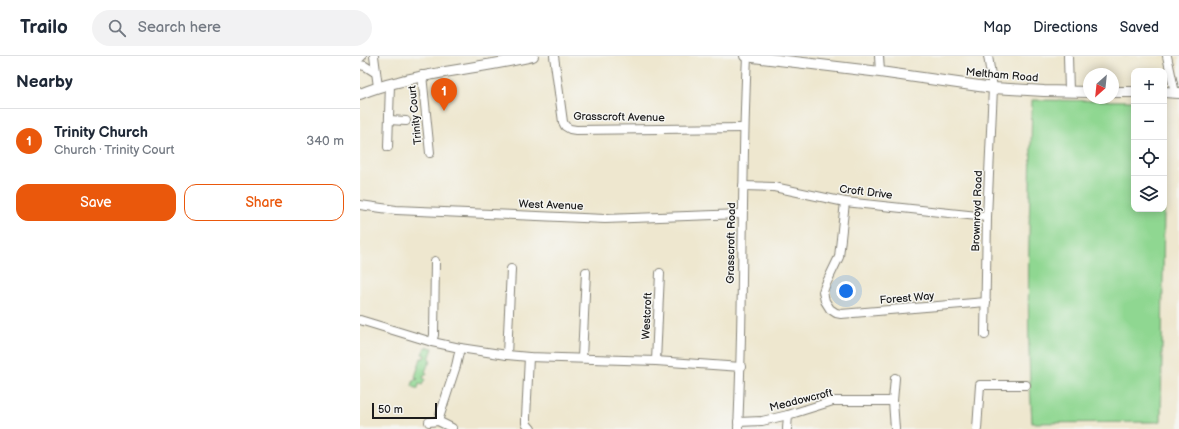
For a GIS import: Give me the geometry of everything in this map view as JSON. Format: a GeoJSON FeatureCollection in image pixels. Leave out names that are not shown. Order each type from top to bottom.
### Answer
{"type":"FeatureCollection","features":[{"type":"Feature","properties":{"kind":"street"},"geometry":{"type":"LineString","coordinates":[[374,56],[378,87]]}},
{"type":"Feature","properties":{"kind":"street"},"geometry":{"type":"LineString","coordinates":[[360,94],[378,87],[422,75],[507,59],[533,56]]}},
{"type":"Feature","properties":{"kind":"street","name":"Grasscroft Avenue"},"geometry":{"type":"LineString","coordinates":[[554,56],[563,122],[570,130],[743,128]]}},
{"type":"Feature","properties":{"kind":"street","name":"Grasscroft Road"},"geometry":{"type":"LineString","coordinates":[[738,425],[741,367],[743,128],[746,56]]}},
{"type":"Feature","properties":{"kind":"street","name":"Meltham Road"},"geometry":{"type":"LineString","coordinates":[[746,56],[880,72],[993,88],[1083,92]]}},
{"type":"Feature","properties":{"kind":"street"},"geometry":{"type":"LineString","coordinates":[[879,56],[880,72]]}},
{"type":"Feature","properties":{"kind":"street","name":"Brownroyd Road"},"geometry":{"type":"LineString","coordinates":[[985,335],[987,217],[993,88],[988,56]]}},
{"type":"Feature","properties":{"kind":"street"},"geometry":{"type":"LineString","coordinates":[[1068,56],[1069,92]]}},
{"type":"Feature","properties":{"kind":"street"},"geometry":{"type":"LineString","coordinates":[[1167,56],[1177,93],[1167,92]]}},
{"type":"Feature","properties":{"kind":"street"},"geometry":{"type":"LineString","coordinates":[[360,65],[366,66],[376,73]]}},
{"type":"Feature","properties":{"kind":"street","name":"Trinity Court"},"geometry":{"type":"LineString","coordinates":[[422,75],[430,153]]}},
{"type":"Feature","properties":{"kind":"street"},"geometry":{"type":"LineString","coordinates":[[388,147],[390,84]]}},
{"type":"Feature","properties":{"kind":"street"},"geometry":{"type":"LineString","coordinates":[[1119,92],[1131,92]]}},
{"type":"Feature","properties":{"kind":"street"},"geometry":{"type":"LineString","coordinates":[[388,120],[406,121]]}},
{"type":"Feature","properties":{"kind":"street","name":"Croft Drive"},"geometry":{"type":"LineString","coordinates":[[743,186],[774,186],[845,202],[987,217]]}},
{"type":"Feature","properties":{"kind":"street","name":"Forest Way"},"geometry":{"type":"LineString","coordinates":[[845,202],[839,257],[823,292],[825,301],[830,309],[836,313],[842,314],[986,302]]}},
{"type":"Feature","properties":{"kind":"street","name":"West Avenue"},"geometry":{"type":"LineString","coordinates":[[360,204],[396,210],[605,219],[742,214]]}},
{"type":"Feature","properties":{"kind":"street"},"geometry":{"type":"LineString","coordinates":[[432,342],[434,335],[436,261]]}},
{"type":"Feature","properties":{"kind":"street"},"geometry":{"type":"LineString","coordinates":[[507,355],[510,269]]}},
{"type":"Feature","properties":{"kind":"street"},"geometry":{"type":"LineString","coordinates":[[582,358],[586,272]]}},
{"type":"Feature","properties":{"kind":"street","name":"Westcroft"},"geometry":{"type":"LineString","coordinates":[[656,361],[660,273]]}},
{"type":"Feature","properties":{"kind":"street"},"geometry":{"type":"LineString","coordinates":[[360,320],[432,342],[460,348],[529,358],[582,358],[656,361],[741,367]]}},
{"type":"Feature","properties":{"kind":"street"},"geometry":{"type":"LineString","coordinates":[[438,421],[456,366],[460,348]]}},
{"type":"Feature","properties":{"kind":"street"},"geometry":{"type":"LineString","coordinates":[[529,358],[526,423],[531,429]]}},
{"type":"Feature","properties":{"kind":"street"},"geometry":{"type":"LineString","coordinates":[[895,378],[893,401],[895,429]]}},
{"type":"Feature","properties":{"kind":"street"},"geometry":{"type":"LineString","coordinates":[[977,429],[980,385],[1026,385]]}},
{"type":"Feature","properties":{"kind":"street","name":"Meadowcroft"},"geometry":{"type":"LineString","coordinates":[[738,425],[788,415],[833,402],[893,401]]}},
{"type":"Feature","properties":{"kind":"street"},"geometry":{"type":"LineString","coordinates":[[787,429],[788,415]]}},
{"type":"Feature","properties":{"kind":"street"},"geometry":{"type":"LineString","coordinates":[[429,422],[438,421],[452,428]]}},
{"type":"Feature","properties":{"kind":"green space"},"geometry":{"type":"Polygon","coordinates":[[[1032,100],[1083,100],[1083,104],[1119,104],[1119,101],[1131,101],[1131,212],[1164,212],[1161,421],[1032,423],[1028,302],[1032,100]]]}},
{"type":"Feature","properties":{"kind":"green space"},"geometry":{"type":"Polygon","coordinates":[[[426,347],[433,348],[429,359],[431,360],[425,372],[427,373],[423,378],[425,379],[422,385],[419,384],[418,389],[412,386],[414,379],[417,380],[418,378],[415,377],[421,358],[424,358],[425,355],[422,354],[426,347]]]}},
{"type":"Feature","properties":{"kind":"place","name":"Trinity Church"},"geometry":{"type":"Point","coordinates":[444,111]}}]}
